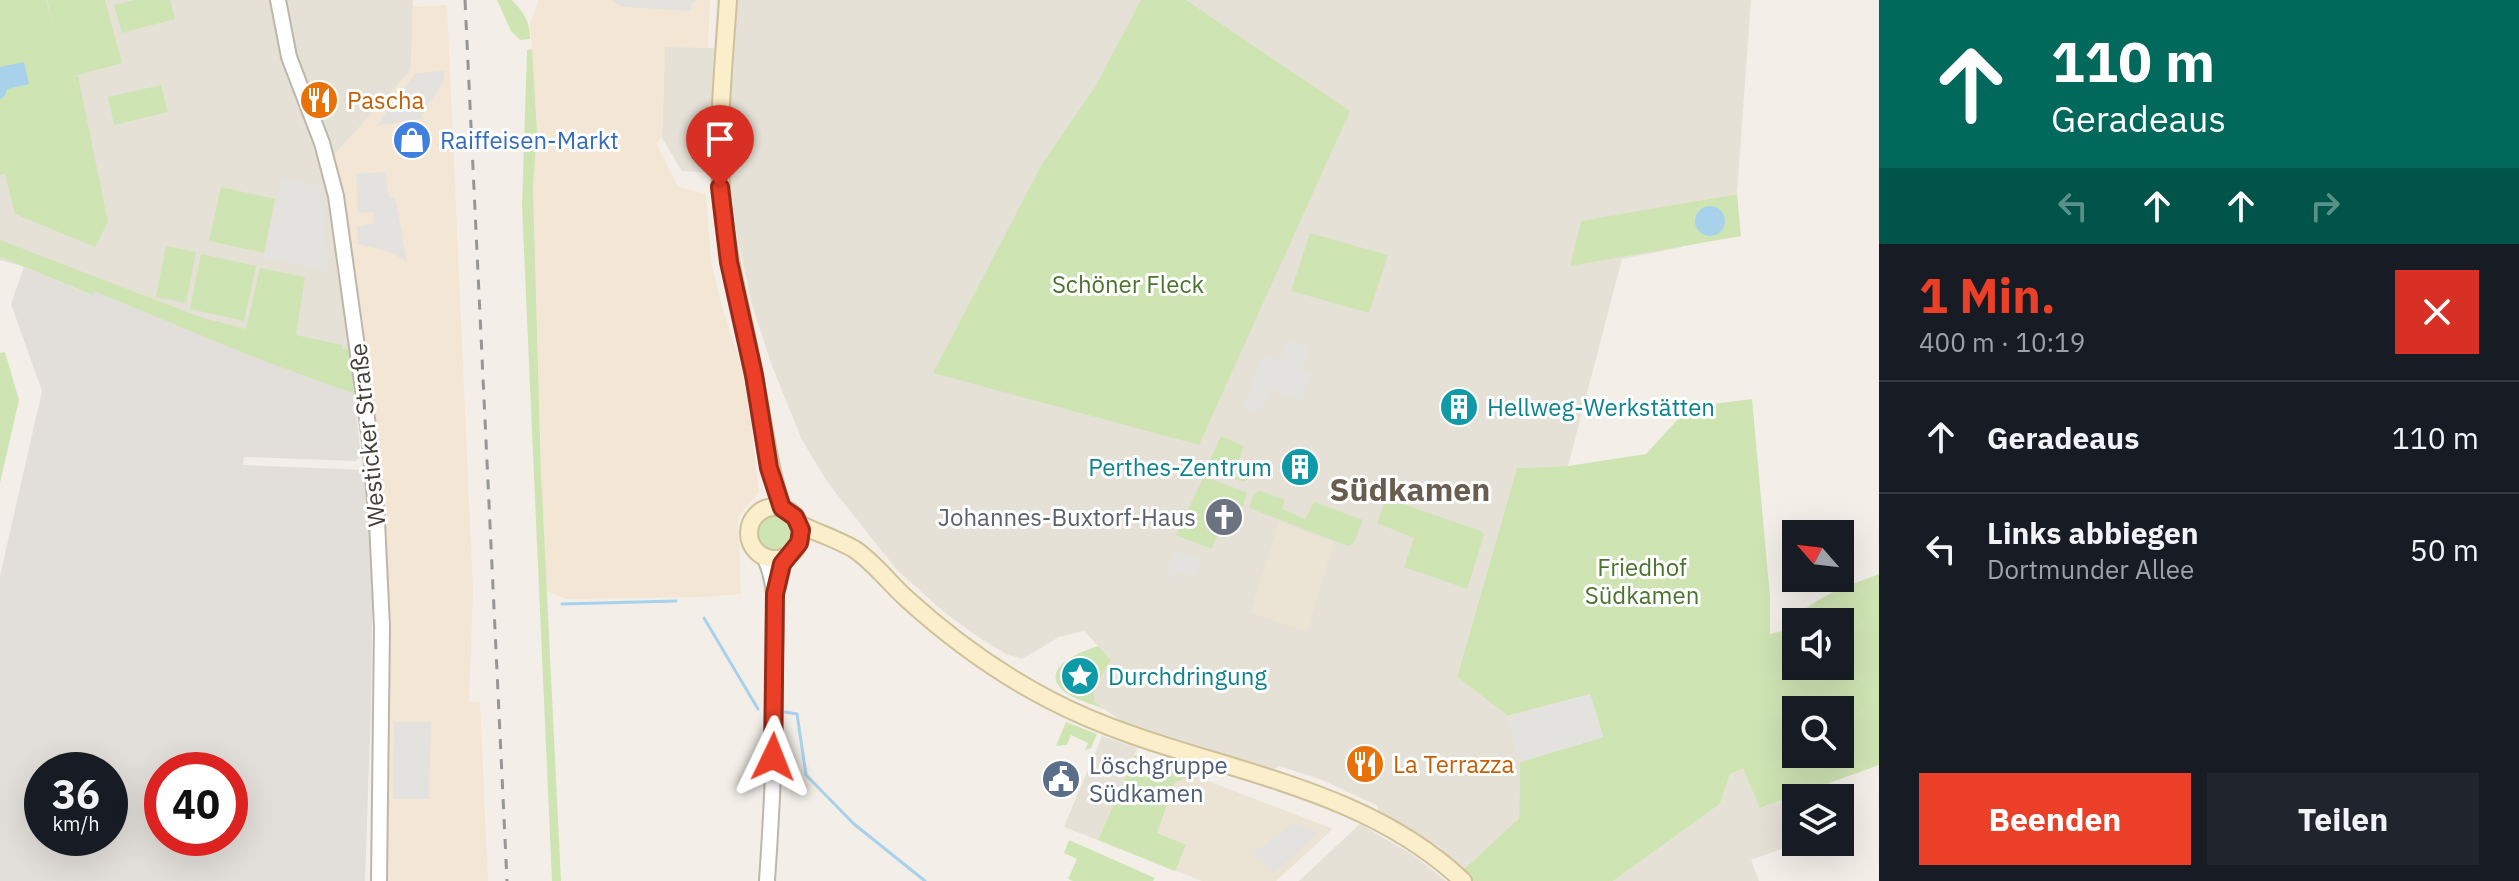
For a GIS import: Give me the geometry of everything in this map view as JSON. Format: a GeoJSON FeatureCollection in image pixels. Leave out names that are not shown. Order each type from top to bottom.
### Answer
{"type":"FeatureCollection","features":[{"type":"Feature","properties":{"kind":"main road"},"geometry":{"type":"LineString","coordinates":[[728,0],[720,187],[729,262],[754,375],[769,468],[782,508]]}},
{"type":"Feature","properties":{"kind":"main road"},"geometry":{"type":"LineString","coordinates":[[769,468],[764,509],[751,522],[748,535],[752,548],[765,558],[785,557],[799,543],[838,541]]}},
{"type":"Feature","properties":{"kind":"main road"},"geometry":{"type":"LineString","coordinates":[[764,509],[782,508],[789,511],[799,524],[863,556],[907,599],[967,649],[1037,693],[1117,730],[1335,802],[1422,847],[1463,881]]}},
{"type":"Feature","properties":{"kind":"main road"},"geometry":{"type":"LineString","coordinates":[[799,524],[799,543]]}},
{"type":"Feature","properties":{"kind":"street","name":"Westicker Straße"},"geometry":{"type":"LineString","coordinates":[[278,0],[289,57],[322,143],[336,196],[368,419],[382,627],[379,881]]}},
{"type":"Feature","properties":{"kind":"street"},"geometry":{"type":"LineString","coordinates":[[775,594],[785,557]]}},
{"type":"Feature","properties":{"kind":"street"},"geometry":{"type":"LineString","coordinates":[[765,558],[772,574],[775,594],[776,692],[767,881]]}},
{"type":"Feature","properties":{"kind":"shaded area"},"geometry":{"type":"Polygon","coordinates":[[[0,0],[413,0],[411,70],[335,154],[354,394],[248,355],[94,291],[92,295],[0,260],[0,0]]]}},
{"type":"Feature","properties":{"kind":"shaded area"},"geometry":{"type":"Polygon","coordinates":[[[539,0],[710,0],[708,48],[665,47],[662,138],[656,143],[678,187],[706,194],[711,261],[745,377],[759,492],[738,517],[741,594],[565,599],[545,590],[533,188],[537,131],[530,23],[539,0]]]}},
{"type":"Feature","properties":{"kind":"shaded area"},"geometry":{"type":"Polygon","coordinates":[[[612,0],[696,0],[692,3],[691,11],[623,7],[612,0]]]}},
{"type":"Feature","properties":{"kind":"shaded area"},"geometry":{"type":"Polygon","coordinates":[[[717,0],[1751,0],[1737,194],[1685,203],[1682,247],[1622,259],[1568,466],[1517,468],[1457,677],[1508,716],[1520,762],[1519,818],[1462,871],[1439,846],[1378,813],[1378,806],[1322,780],[1279,766],[1273,770],[1122,721],[1094,701],[1095,687],[1111,660],[1084,631],[1059,637],[1022,659],[1006,654],[944,612],[897,570],[828,483],[802,440],[772,366],[752,305],[732,214],[729,174],[682,171],[662,138],[665,46],[714,48],[717,0]]]}},
{"type":"Feature","properties":{"kind":"shaded area"},"geometry":{"type":"Polygon","coordinates":[[[447,5],[473,591],[469,702],[480,702],[488,881],[384,881],[383,528],[335,154],[411,70],[413,7],[447,5]]]}},
{"type":"Feature","properties":{"kind":"shaded area"},"geometry":{"type":"Polygon","coordinates":[[[444,71],[444,80],[420,119],[376,126],[416,73],[444,71]]]}},
{"type":"Feature","properties":{"kind":"shaded area"},"geometry":{"type":"Polygon","coordinates":[[[385,172],[389,197],[395,197],[407,262],[390,252],[358,244],[357,227],[374,223],[373,212],[358,213],[356,174],[385,172]]]}},
{"type":"Feature","properties":{"kind":"shaded area"},"geometry":{"type":"Polygon","coordinates":[[[282,178],[321,186],[328,271],[265,258],[282,178]]]}},
{"type":"Feature","properties":{"kind":"shaded area"},"geometry":{"type":"Polygon","coordinates":[[[24,267],[91,295],[94,291],[248,355],[354,394],[361,457],[355,461],[244,457],[243,465],[368,470],[373,541],[365,881],[0,881],[0,576],[42,391],[11,304],[24,267]]]}},
{"type":"Feature","properties":{"kind":"shaded area"},"geometry":{"type":"Polygon","coordinates":[[[1288,339],[1310,347],[1301,369],[1312,373],[1301,401],[1270,389],[1260,414],[1243,407],[1264,354],[1280,360],[1288,339]]]}},
{"type":"Feature","properties":{"kind":"shaded area"},"geometry":{"type":"Polygon","coordinates":[[[1279,521],[1334,542],[1307,632],[1250,613],[1279,521]]]}},
{"type":"Feature","properties":{"kind":"shaded area"},"geometry":{"type":"Polygon","coordinates":[[[1174,550],[1201,559],[1195,577],[1177,571],[1173,579],[1165,576],[1174,550]]]}},
{"type":"Feature","properties":{"kind":"shaded area"},"geometry":{"type":"Polygon","coordinates":[[[1590,694],[1603,737],[1520,762],[1508,716],[1590,694]]]}},
{"type":"Feature","properties":{"kind":"shaded area"},"geometry":{"type":"Polygon","coordinates":[[[394,722],[431,722],[429,799],[393,799],[394,722]]]}},
{"type":"Feature","properties":{"kind":"shaded area"},"geometry":{"type":"Polygon","coordinates":[[[1102,736],[1137,748],[1098,840],[1064,827],[1102,736]]]}},
{"type":"Feature","properties":{"kind":"shaded area"},"geometry":{"type":"Polygon","coordinates":[[[1135,755],[1333,829],[1276,881],[1202,881],[1098,840],[1135,755]]]}},
{"type":"Feature","properties":{"kind":"shaded area"},"geometry":{"type":"Polygon","coordinates":[[[1743,769],[1761,808],[1782,800],[1782,849],[1751,860],[1759,881],[1613,881],[1720,804],[1730,774],[1743,769]]]}},
{"type":"Feature","properties":{"kind":"shaded area"},"geometry":{"type":"Polygon","coordinates":[[[1294,823],[1317,833],[1273,874],[1253,853],[1294,823]]]}},
{"type":"Feature","properties":{"kind":"shaded area"},"geometry":{"type":"Polygon","coordinates":[[[1360,824],[1413,855],[1446,881],[1299,881],[1360,824]]]}},
{"type":"Feature","properties":{"kind":"green space"},"geometry":{"type":"Polygon","coordinates":[[[0,0],[46,0],[54,28],[47,0],[105,0],[122,63],[67,78],[78,76],[108,222],[95,247],[15,214],[5,174],[0,175],[0,0]]]}},
{"type":"Feature","properties":{"kind":"green space"},"geometry":{"type":"Polygon","coordinates":[[[134,0],[170,0],[175,19],[122,33],[114,5],[134,0]]]}},
{"type":"Feature","properties":{"kind":"green space"},"geometry":{"type":"Polygon","coordinates":[[[497,0],[512,0],[523,13],[530,39],[520,40],[511,31],[497,0]]]}},
{"type":"Feature","properties":{"kind":"green space","name":"Schöner Fleck"},"geometry":{"type":"Polygon","coordinates":[[[1141,0],[1186,0],[1350,111],[1199,445],[933,373],[1042,164],[1095,87],[1141,0]]]}},
{"type":"Feature","properties":{"kind":"green space"},"geometry":{"type":"Polygon","coordinates":[[[532,49],[537,131],[533,188],[541,471],[561,881],[552,881],[522,206],[527,50],[532,49]]]}},
{"type":"Feature","properties":{"kind":"green space"},"geometry":{"type":"Polygon","coordinates":[[[161,85],[168,112],[114,125],[108,97],[161,85]]]}},
{"type":"Feature","properties":{"kind":"green space"},"geometry":{"type":"Polygon","coordinates":[[[221,187],[275,199],[264,253],[209,241],[221,187]]]}},
{"type":"Feature","properties":{"kind":"green space"},"geometry":{"type":"Polygon","coordinates":[[[1737,194],[1741,236],[1570,266],[1581,221],[1737,194]]]}},
{"type":"Feature","properties":{"kind":"green space"},"geometry":{"type":"Polygon","coordinates":[[[1310,233],[1388,255],[1369,313],[1291,291],[1310,233]]]}},
{"type":"Feature","properties":{"kind":"green space"},"geometry":{"type":"Polygon","coordinates":[[[0,240],[200,317],[246,329],[260,268],[305,277],[296,335],[342,345],[342,349],[349,348],[354,394],[248,355],[94,291],[92,295],[1,257],[0,260],[0,240]]]}},
{"type":"Feature","properties":{"kind":"green space"},"geometry":{"type":"Polygon","coordinates":[[[166,246],[196,252],[186,303],[156,297],[166,246]]]}},
{"type":"Feature","properties":{"kind":"green space"},"geometry":{"type":"Polygon","coordinates":[[[201,254],[256,266],[244,321],[190,309],[201,254]]]}},
{"type":"Feature","properties":{"kind":"green space"},"geometry":{"type":"Polygon","coordinates":[[[5,352],[19,400],[0,483],[0,353],[5,352]]]}},
{"type":"Feature","properties":{"kind":"green space","name":"Friedhof Südkamen"},"geometry":{"type":"Polygon","coordinates":[[[1752,399],[1770,596],[1770,634],[1782,631],[1782,680],[1854,680],[1854,608],[1808,608],[1834,592],[1854,592],[1854,584],[1879,574],[1879,765],[1826,784],[1782,784],[1782,800],[1760,808],[1743,769],[1730,774],[1720,804],[1613,881],[1472,881],[1462,871],[1519,818],[1520,762],[1603,737],[1590,694],[1508,716],[1457,677],[1517,468],[1568,466],[1646,454],[1689,407],[1752,399]]]}},
{"type":"Feature","properties":{"kind":"green space"},"geometry":{"type":"Polygon","coordinates":[[[1221,436],[1244,446],[1239,459],[1267,471],[1243,482],[1207,467],[1221,436]]]}},
{"type":"Feature","properties":{"kind":"green space"},"geometry":{"type":"Polygon","coordinates":[[[1204,476],[1247,493],[1242,509],[1226,505],[1227,501],[1220,498],[1214,501],[1207,523],[1217,529],[1215,532],[1218,534],[1211,549],[1176,535],[1204,476]]]}},
{"type":"Feature","properties":{"kind":"green space"},"geometry":{"type":"Polygon","coordinates":[[[1261,491],[1285,500],[1282,509],[1305,519],[1314,502],[1363,520],[1354,543],[1348,546],[1249,508],[1254,493],[1261,491]]]}},
{"type":"Feature","properties":{"kind":"green space"},"geometry":{"type":"Polygon","coordinates":[[[1386,498],[1481,531],[1484,535],[1467,589],[1404,567],[1414,538],[1377,523],[1386,498]]]}},
{"type":"Feature","properties":{"kind":"green space"},"geometry":{"type":"Polygon","coordinates":[[[774,513],[788,519],[794,533],[788,547],[774,553],[760,547],[754,533],[760,519],[774,513]]]}},
{"type":"Feature","properties":{"kind":"green space"},"geometry":{"type":"Polygon","coordinates":[[[1098,646],[1111,660],[1095,687],[1094,701],[1104,709],[1067,694],[1056,678],[1061,665],[1098,646]]]}},
{"type":"Feature","properties":{"kind":"green space"},"geometry":{"type":"Polygon","coordinates":[[[1066,722],[1097,734],[1091,748],[1085,750],[1088,743],[1071,735],[1067,745],[1056,746],[1066,722]]]}},
{"type":"Feature","properties":{"kind":"green space"},"geometry":{"type":"Polygon","coordinates":[[[1135,755],[1190,774],[1175,782],[1157,833],[1186,845],[1175,871],[1098,840],[1135,755]]]}},
{"type":"Feature","properties":{"kind":"green space"},"geometry":{"type":"Polygon","coordinates":[[[1069,840],[1155,878],[1153,881],[1068,879],[1077,859],[1064,853],[1069,840]]]}},
{"type":"Feature","properties":{"kind":"water"},"geometry":{"type":"Polygon","coordinates":[[[24,62],[29,84],[7,89],[0,99],[0,67],[24,62]]]}},
{"type":"Feature","properties":{"kind":"water"},"geometry":{"type":"Polygon","coordinates":[[[1710,206],[1721,210],[1725,221],[1721,232],[1710,236],[1699,232],[1695,221],[1699,210],[1710,206]]]}},
{"type":"Feature","properties":{"kind":"waterway"},"geometry":{"type":"LineString","coordinates":[[562,604],[676,601]]}},
{"type":"Feature","properties":{"kind":"waterway"},"geometry":{"type":"LineString","coordinates":[[704,618],[758,709]]}},
{"type":"Feature","properties":{"kind":"waterway"},"geometry":{"type":"LineString","coordinates":[[785,712],[797,714],[806,775],[854,824],[925,881]]}},
{"type":"Feature","properties":{"kind":"railway"},"geometry":{"type":"LineString","coordinates":[[465,0],[507,881]]}},
{"type":"Feature","properties":{"kind":"place","name":"Pascha"},"geometry":{"type":"Point","coordinates":[319,100]}},
{"type":"Feature","properties":{"kind":"place","name":"Raiffeisen-Markt"},"geometry":{"type":"Point","coordinates":[412,140]}},
{"type":"Feature","properties":{"kind":"place","name":"Hellweg-Werkstätten"},"geometry":{"type":"Point","coordinates":[1459,407]}},
{"type":"Feature","properties":{"kind":"place","name":"Perthes-Zentrum"},"geometry":{"type":"Point","coordinates":[1300,467]}},
{"type":"Feature","properties":{"kind":"place","name":"Johannes-Buxtorf-Haus"},"geometry":{"type":"Point","coordinates":[1224,517]}},
{"type":"Feature","properties":{"kind":"place","name":"Durchdringung"},"geometry":{"type":"Point","coordinates":[1080,676]}},
{"type":"Feature","properties":{"kind":"place","name":"La Terrazza"},"geometry":{"type":"Point","coordinates":[1365,764]}},
{"type":"Feature","properties":{"kind":"place","name":"Löschgruppe Südkamen"},"geometry":{"type":"Point","coordinates":[1061,779]}},
{"type":"Feature","properties":{"kind":"district","name":"Südkamen"},"geometry":{"type":"Point","coordinates":[1410,489]}},
{"type":"Feature","properties":{"kind":"route"},"geometry":{"type":"LineString","coordinates":[[720,187],[729,262],[754,375],[769,468],[782,508],[795,517],[801,530],[799,543],[782,564],[775,594],[773,757]]}}]}
